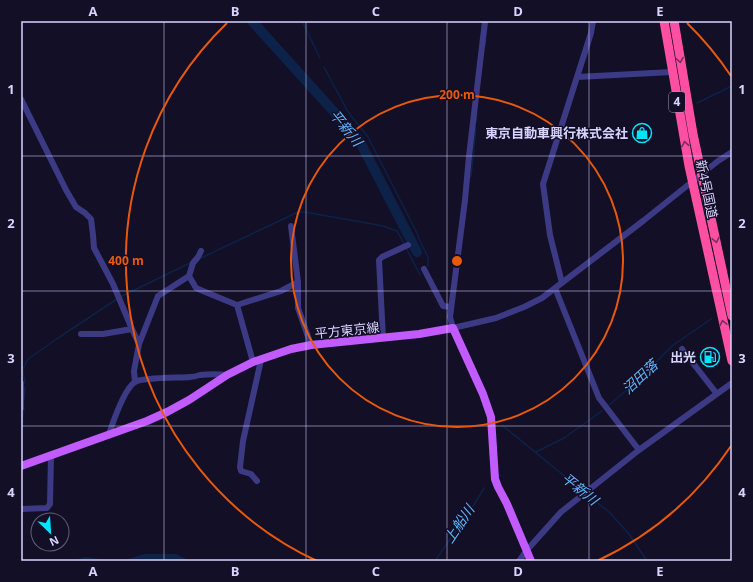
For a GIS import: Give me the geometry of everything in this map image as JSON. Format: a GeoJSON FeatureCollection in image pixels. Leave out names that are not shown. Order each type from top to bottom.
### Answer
{"type":"FeatureCollection","features":[{"type":"Feature","properties":{"kind":"highway","name":"新4号国道"},"geometry":{"type":"LineString","coordinates":[[664,21],[692,182],[732,361]]}},
{"type":"Feature","properties":{"kind":"highway","name":"新4号国道"},"geometry":{"type":"LineString","coordinates":[[674,21],[701,175],[732,316]]}},
{"type":"Feature","properties":{"kind":"main road","name":"平方東京線"},"geometry":{"type":"LineString","coordinates":[[21,466],[147,421],[189,400],[227,375],[257,361],[291,350],[311,345],[419,334],[453,328]]}},
{"type":"Feature","properties":{"kind":"main road"},"geometry":{"type":"LineString","coordinates":[[453,328],[483,394],[491,417],[495,479],[531,561]]}},
{"type":"Feature","properties":{"kind":"street"},"geometry":{"type":"LineString","coordinates":[[485,21],[470,141],[465,200],[451,307],[450,317],[453,328],[496,318],[542,298],[732,152]]}},
{"type":"Feature","properties":{"kind":"street"},"geometry":{"type":"LineString","coordinates":[[562,283],[550,235],[543,184],[591,33],[593,21]]}},
{"type":"Feature","properties":{"kind":"street"},"geometry":{"type":"LineString","coordinates":[[577,78],[672,72]]}},
{"type":"Feature","properties":{"kind":"street"},"geometry":{"type":"LineString","coordinates":[[21,99],[66,190],[76,207],[91,219],[94,248],[113,284],[139,344]]}},
{"type":"Feature","properties":{"kind":"street"},"geometry":{"type":"LineString","coordinates":[[291,226],[298,282],[298,308],[311,345]]}},
{"type":"Feature","properties":{"kind":"street"},"geometry":{"type":"LineString","coordinates":[[383,338],[380,260],[382,257],[408,245]]}},
{"type":"Feature","properties":{"kind":"street"},"geometry":{"type":"LineString","coordinates":[[135,382],[134,372],[139,344],[158,296],[189,276],[193,263],[201,251]]}},
{"type":"Feature","properties":{"kind":"street"},"geometry":{"type":"LineString","coordinates":[[424,269],[443,306],[451,307]]}},
{"type":"Feature","properties":{"kind":"street"},"geometry":{"type":"LineString","coordinates":[[189,276],[196,288],[237,305],[281,291],[298,282]]}},
{"type":"Feature","properties":{"kind":"street"},"geometry":{"type":"LineString","coordinates":[[555,288],[600,398],[639,450]]}},
{"type":"Feature","properties":{"kind":"street"},"geometry":{"type":"LineString","coordinates":[[237,305],[257,361],[240,467],[241,471],[250,474],[257,481]]}},
{"type":"Feature","properties":{"kind":"street"},"geometry":{"type":"LineString","coordinates":[[81,334],[103,334],[132,329]]}},
{"type":"Feature","properties":{"kind":"street"},"geometry":{"type":"LineString","coordinates":[[682,349],[717,394]]}},
{"type":"Feature","properties":{"kind":"street"},"geometry":{"type":"LineString","coordinates":[[109,434],[112,423],[126,393],[135,382],[200,375],[227,375]]}},
{"type":"Feature","properties":{"kind":"street"},"geometry":{"type":"LineString","coordinates":[[21,383],[21,408]]}},
{"type":"Feature","properties":{"kind":"street"},"geometry":{"type":"LineString","coordinates":[[519,561],[561,512],[639,450],[732,383]]}},
{"type":"Feature","properties":{"kind":"street"},"geometry":{"type":"LineString","coordinates":[[21,510],[47,508],[50,504],[51,455]]}},
{"type":"Feature","properties":{"kind":"water"},"geometry":{"type":"Polygon","coordinates":[[[144,554],[176,554],[190,561],[122,561],[144,554]]]}},
{"type":"Feature","properties":{"kind":"water"},"geometry":{"type":"Polygon","coordinates":[[[85,557],[114,561],[72,561],[85,557]]]}},
{"type":"Feature","properties":{"kind":"waterway","name":"平新川"},"geometry":{"type":"LineString","coordinates":[[252,21],[359,140],[417,252]]}},
{"type":"Feature","properties":{"kind":"waterway"},"geometry":{"type":"LineString","coordinates":[[302,21],[320,58]]}},
{"type":"Feature","properties":{"kind":"waterway","name":"上船川"},"geometry":{"type":"LineString","coordinates":[[486,36],[488,21]]}},
{"type":"Feature","properties":{"kind":"waterway","name":"上船川"},"geometry":{"type":"LineString","coordinates":[[485,46],[486,40]]}},
{"type":"Feature","properties":{"kind":"waterway"},"geometry":{"type":"LineString","coordinates":[[324,67],[348,112],[368,137],[418,235],[428,257],[428,266]]}},
{"type":"Feature","properties":{"kind":"waterway"},"geometry":{"type":"LineString","coordinates":[[697,103],[732,86]]}},
{"type":"Feature","properties":{"kind":"waterway","name":"上船川"},"geometry":{"type":"LineString","coordinates":[[476,122],[477,114]]}},
{"type":"Feature","properties":{"kind":"waterway","name":"上船川"},"geometry":{"type":"LineString","coordinates":[[470,177],[476,128]]}},
{"type":"Feature","properties":{"kind":"waterway"},"geometry":{"type":"LineString","coordinates":[[201,258],[298,212],[383,226],[397,231],[405,245]]}},
{"type":"Feature","properties":{"kind":"waterway"},"geometry":{"type":"LineString","coordinates":[[406,248],[420,275]]}},
{"type":"Feature","properties":{"kind":"waterway"},"geometry":{"type":"LineString","coordinates":[[120,297],[190,263]]}},
{"type":"Feature","properties":{"kind":"waterway"},"geometry":{"type":"LineString","coordinates":[[23,369],[28,359],[117,299]]}},
{"type":"Feature","properties":{"kind":"waterway","name":"沼田落"},"geometry":{"type":"LineString","coordinates":[[607,407],[638,380],[672,346],[711,319]]}},
{"type":"Feature","properties":{"kind":"waterway"},"geometry":{"type":"LineString","coordinates":[[22,366],[25,383]]}},
{"type":"Feature","properties":{"kind":"waterway"},"geometry":{"type":"LineString","coordinates":[[24,400],[25,387]]}},
{"type":"Feature","properties":{"kind":"waterway"},"geometry":{"type":"LineString","coordinates":[[23,417],[24,408]]}},
{"type":"Feature","properties":{"kind":"waterway","name":"沼田落"},"geometry":{"type":"LineString","coordinates":[[536,452],[564,438],[602,411]]}},
{"type":"Feature","properties":{"kind":"waterway"},"geometry":{"type":"LineString","coordinates":[[21,433],[23,420]]}},
{"type":"Feature","properties":{"kind":"waterway","name":"平新川"},"geometry":{"type":"LineString","coordinates":[[503,426],[584,492]]}},
{"type":"Feature","properties":{"kind":"waterway","name":"上船川"},"geometry":{"type":"LineString","coordinates":[[435,561],[484,488]]}},
{"type":"Feature","properties":{"kind":"waterway","name":"平新川"},"geometry":{"type":"LineString","coordinates":[[587,494],[610,513],[629,534],[647,561]]}},
{"type":"Feature","properties":{"kind":"place","name":"東京自動車興行株式会社"},"geometry":{"type":"Point","coordinates":[642,133]}},
{"type":"Feature","properties":{"kind":"place","name":"出光"},"geometry":{"type":"Point","coordinates":[710,357]}}]}
